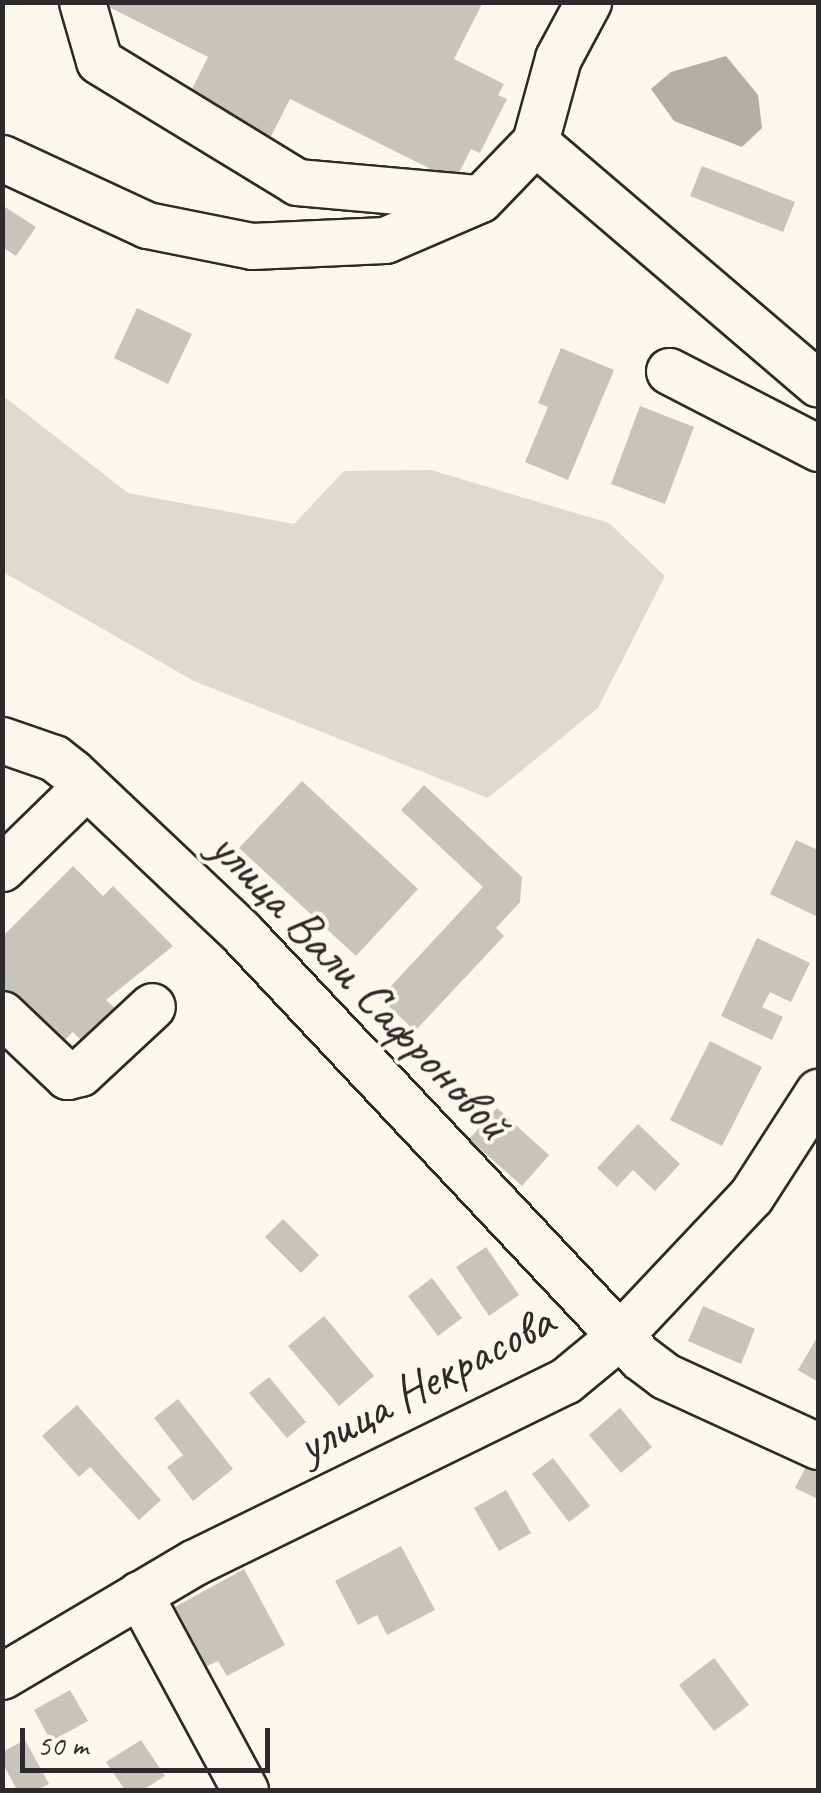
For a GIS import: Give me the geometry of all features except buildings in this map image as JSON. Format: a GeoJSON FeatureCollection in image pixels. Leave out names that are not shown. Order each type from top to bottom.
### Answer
{"type":"FeatureCollection","features":[{"type":"Feature","properties":{"kind":"street"},"geometry":{"type":"LineString","coordinates":[[82,2],[99,61],[297,182],[480,199]]}},
{"type":"Feature","properties":{"kind":"street"},"geometry":{"type":"LineString","coordinates":[[2,158],[147,225],[252,246],[384,240],[480,199],[535,142],[558,58],[588,2]]}},
{"type":"Feature","properties":{"kind":"street"},"geometry":{"type":"LineString","coordinates":[[535,142],[818,384]]}},
{"type":"Feature","properties":{"kind":"street"},"geometry":{"type":"LineString","coordinates":[[669,371],[818,448]]}},
{"type":"Feature","properties":{"kind":"street","name":"улица Вали Сафроновой"},"geometry":{"type":"LineString","coordinates":[[2,740],[54,758],[86,786],[314,1008],[617,1338],[665,1376],[818,1446]]}},
{"type":"Feature","properties":{"kind":"street"},"geometry":{"type":"LineString","coordinates":[[2,868],[86,786]]}},
{"type":"Feature","properties":{"kind":"street"},"geometry":{"type":"LineString","coordinates":[[2,1014],[67,1076],[80,1073],[152,1006]]}},
{"type":"Feature","properties":{"kind":"street","name":"улица Некрасова"},"geometry":{"type":"LineString","coordinates":[[2,1676],[139,1594],[565,1381],[617,1338],[751,1196],[818,1092]]}},
{"type":"Feature","properties":{"kind":"street"},"geometry":{"type":"LineString","coordinates":[[139,1594],[245,1790]]}},
{"type":"Feature","properties":{"kind":"shaded area"},"geometry":{"type":"Polygon","coordinates":[[[726,56],[758,95],[762,128],[742,147],[674,121],[651,89],[671,72],[726,56]]]}},
{"type":"Feature","properties":{"kind":"shaded area"},"geometry":{"type":"Polygon","coordinates":[[[2,395],[128,493],[294,524],[344,471],[431,470],[609,523],[665,576],[598,708],[488,798],[194,681],[3,572],[2,395]]]}}]}
